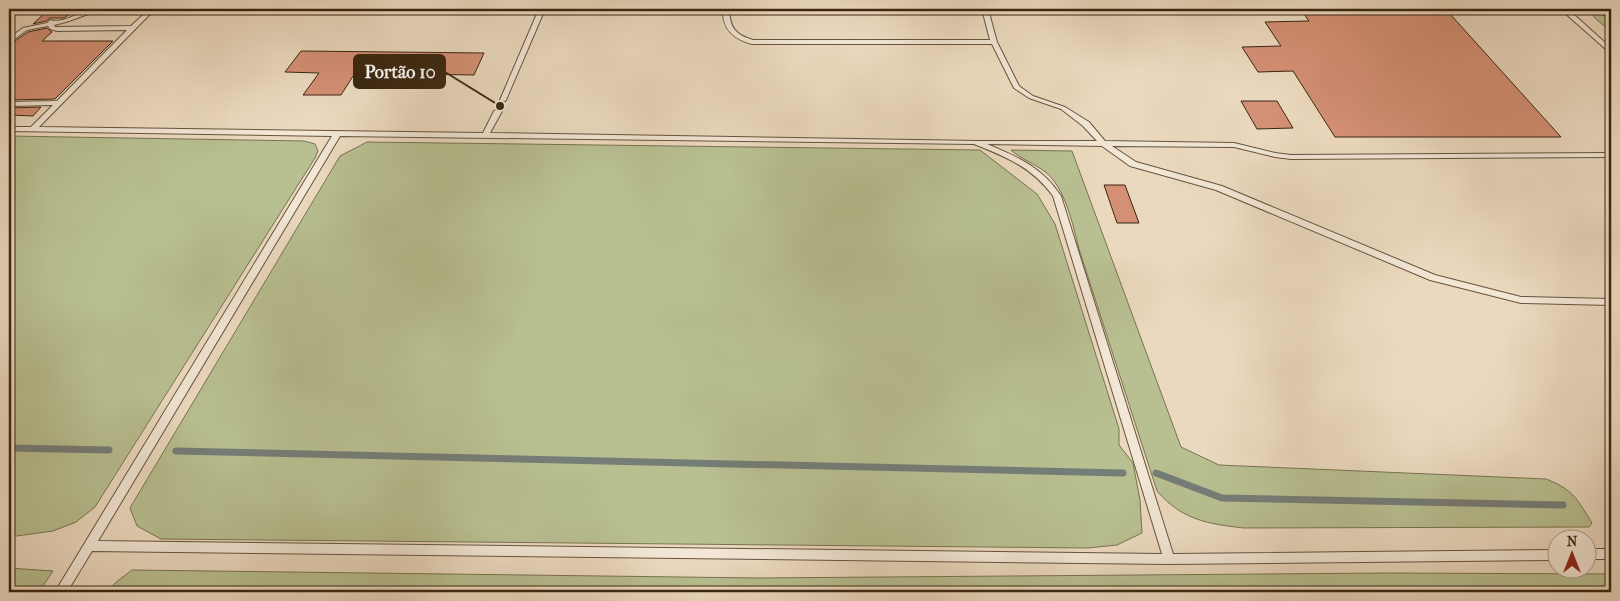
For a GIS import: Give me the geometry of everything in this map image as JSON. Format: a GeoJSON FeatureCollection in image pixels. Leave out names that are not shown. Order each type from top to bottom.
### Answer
{"type":"FeatureCollection","features":[{"type":"Feature","properties":{"kind":"lane"},"geometry":{"type":"LineString","coordinates":[[502,100],[542,9]]}},
{"type":"Feature","properties":{"kind":"lane"},"geometry":{"type":"LineString","coordinates":[[726,9],[726,16],[732,32],[738,38],[752,42],[994,42]]}},
{"type":"Feature","properties":{"kind":"lane"},"geometry":{"type":"LineString","coordinates":[[985,9],[994,42],[1016,87],[1031,97],[1063,108],[1086,124],[1103,143],[1133,164],[1220,188],[1433,278],[1521,300],[1611,302]]}},
{"type":"Feature","properties":{"kind":"lane"},"geometry":{"type":"LineString","coordinates":[[1068,9],[1257,10]]}},
{"type":"Feature","properties":{"kind":"lane"},"geometry":{"type":"LineString","coordinates":[[1510,9],[1568,12],[1611,50]]}},
{"type":"Feature","properties":{"kind":"lane"},"geometry":{"type":"LineString","coordinates":[[9,41],[25,29],[90,11],[150,11],[32,130]]}},
{"type":"Feature","properties":{"kind":"lane"},"geometry":{"type":"LineString","coordinates":[[50,22],[57,29],[133,28]]}},
{"type":"Feature","properties":{"kind":"lane"},"geometry":{"type":"LineString","coordinates":[[9,104],[58,103]]}},
{"type":"Feature","properties":{"kind":"lane"},"geometry":{"type":"LineString","coordinates":[[486,136],[498,111]]}},
{"type":"Feature","properties":{"kind":"lane"},"geometry":{"type":"LineString","coordinates":[[9,129],[1234,145],[1275,155],[1291,156],[1611,155]]}},
{"type":"Feature","properties":{"kind":"lane"},"geometry":{"type":"LineString","coordinates":[[61,592],[337,134]]}},
{"type":"Feature","properties":{"kind":"lane"},"geometry":{"type":"LineString","coordinates":[[975,142],[1024,162],[1047,181],[1057,196],[1169,559]]}},
{"type":"Feature","properties":{"kind":"lane"},"geometry":{"type":"LineString","coordinates":[[89,546],[1169,559],[1548,555]]}},
{"type":"Feature","properties":{"kind":"lane"},"geometry":{"type":"LineString","coordinates":[[1598,554],[1611,554]]}},
{"type":"Feature","properties":{"kind":"green space"},"geometry":{"type":"Polygon","coordinates":[[[1587,9],[1611,9],[1611,31],[1598,21],[1587,9]]]}},
{"type":"Feature","properties":{"kind":"green space"},"geometry":{"type":"Polygon","coordinates":[[[9,136],[304,141],[315,144],[318,151],[95,507],[76,522],[53,531],[9,537],[9,136]]]}},
{"type":"Feature","properties":{"kind":"green space"},"geometry":{"type":"Polygon","coordinates":[[[367,142],[980,150],[1037,194],[1055,224],[1119,429],[1119,445],[1133,463],[1140,500],[1142,533],[1117,545],[1088,548],[161,539],[137,526],[130,508],[340,156],[367,142]]]}},
{"type":"Feature","properties":{"kind":"green space"},"geometry":{"type":"Polygon","coordinates":[[[1011,150],[1072,151],[1181,447],[1219,465],[1546,479],[1569,491],[1592,523],[1589,527],[1244,528],[1219,525],[1196,519],[1176,508],[1157,491],[1063,196],[1044,171],[1011,150]]]}},
{"type":"Feature","properties":{"kind":"green space"},"geometry":{"type":"Polygon","coordinates":[[[9,568],[53,571],[39,592],[9,592],[9,568]]]}},
{"type":"Feature","properties":{"kind":"green space"},"geometry":{"type":"Polygon","coordinates":[[[132,570],[759,578],[1390,573],[1548,574],[1548,578],[1598,578],[1598,574],[1611,574],[1611,592],[108,592],[115,583],[132,570]]]}},
{"type":"Feature","properties":{"kind":"building"},"geometry":{"type":"Polygon","coordinates":[[[47,11],[54,11],[58,15],[65,11],[74,11],[64,18],[50,18],[33,24],[47,11]]]}},
{"type":"Feature","properties":{"kind":"building"},"geometry":{"type":"Polygon","coordinates":[[[1304,14],[1450,14],[1561,137],[1335,137],[1293,71],[1258,72],[1242,47],[1281,46],[1265,22],[1309,21],[1304,14]]]}},
{"type":"Feature","properties":{"kind":"building"},"geometry":{"type":"Polygon","coordinates":[[[47,28],[52,32],[42,41],[113,41],[55,99],[9,100],[9,45],[28,32],[47,28]]]}},
{"type":"Feature","properties":{"kind":"building"},"geometry":{"type":"Polygon","coordinates":[[[301,51],[484,53],[474,75],[355,73],[341,95],[303,95],[319,73],[285,72],[301,51]]]}},
{"type":"Feature","properties":{"kind":"building"},"geometry":{"type":"Polygon","coordinates":[[[1241,101],[1277,101],[1293,128],[1257,129],[1241,101]]]}},
{"type":"Feature","properties":{"kind":"building"},"geometry":{"type":"Polygon","coordinates":[[[41,107],[33,116],[9,115],[9,108],[41,107]]]}},
{"type":"Feature","properties":{"kind":"building"},"geometry":{"type":"Polygon","coordinates":[[[1104,185],[1125,185],[1139,223],[1117,223],[1104,185]]]}},
{"type":"Feature","properties":{"kind":"waterway"},"geometry":{"type":"LineString","coordinates":[[1597,9],[1611,18]]}},
{"type":"Feature","properties":{"kind":"waterway"},"geometry":{"type":"LineString","coordinates":[[9,448],[109,450]]}},
{"type":"Feature","properties":{"kind":"waterway"},"geometry":{"type":"LineString","coordinates":[[176,451],[1123,473]]}},
{"type":"Feature","properties":{"kind":"waterway"},"geometry":{"type":"LineString","coordinates":[[1156,473],[1222,498],[1563,505]]}},
{"type":"Feature","properties":{"kind":"place","name":"Portão 10"},"geometry":{"type":"Point","coordinates":[500,106]}}]}
